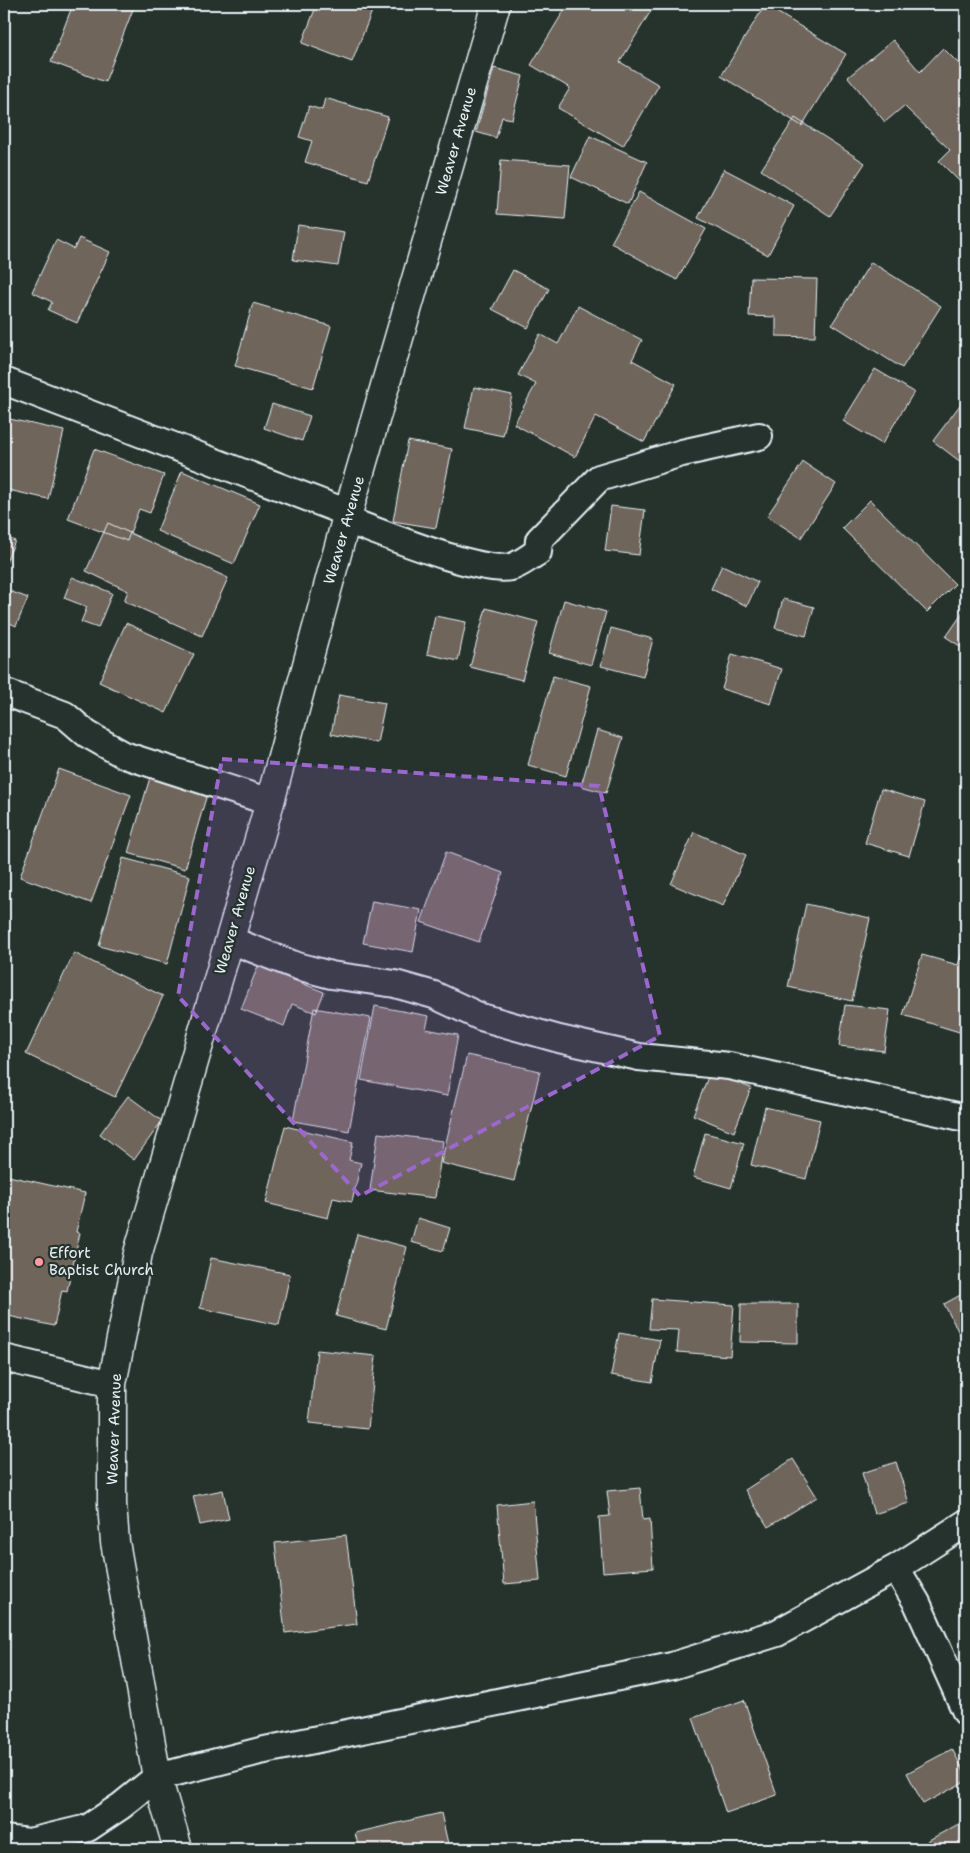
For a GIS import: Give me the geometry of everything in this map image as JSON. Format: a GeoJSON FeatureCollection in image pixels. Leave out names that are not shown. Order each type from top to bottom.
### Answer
{"type":"FeatureCollection","features":[{"type":"Feature","properties":{"kind":"street","name":"Weaver Avenue"},"geometry":{"type":"LineString","coordinates":[[178,1849],[157,1778],[115,1542],[112,1504],[112,1384],[138,1253],[270,802],[347,516],[496,4]]}},
{"type":"Feature","properties":{"kind":"street"},"geometry":{"type":"LineString","coordinates":[[4,381],[437,553],[484,565],[511,567],[538,552],[539,540],[599,478],[682,453],[759,436]]}},
{"type":"Feature","properties":{"kind":"street"},"geometry":{"type":"LineString","coordinates":[[4,692],[65,715],[87,734],[124,755],[270,802]]}},
{"type":"Feature","properties":{"kind":"street"},"geometry":{"type":"LineString","coordinates":[[230,940],[297,966],[331,975],[395,984],[434,996],[481,1017],[559,1039],[639,1056],[729,1066],[966,1118]]}},
{"type":"Feature","properties":{"kind":"street"},"geometry":{"type":"LineString","coordinates":[[4,1358],[112,1384]]}},
{"type":"Feature","properties":{"kind":"street"},"geometry":{"type":"LineString","coordinates":[[4,1839],[37,1846],[88,1828],[121,1806],[157,1778],[260,1751],[672,1666],[777,1633],[896,1568],[966,1524]]}},
{"type":"Feature","properties":{"kind":"street"},"geometry":{"type":"LineString","coordinates":[[896,1568],[917,1603],[966,1712]]}},
{"type":"Feature","properties":{"kind":"highlighted area"},"geometry":{"type":"Polygon","coordinates":[[[222,759],[599,786],[660,1036],[360,1196],[178,996],[222,759]]]}},
{"type":"Feature","properties":{"kind":"building"},"geometry":{"type":"Polygon","coordinates":[[[73,4],[135,4],[105,82],[51,62],[73,4]]]}},
{"type":"Feature","properties":{"kind":"building"},"geometry":{"type":"Polygon","coordinates":[[[317,4],[368,4],[374,6],[352,62],[302,43],[317,4]]]}},
{"type":"Feature","properties":{"kind":"building"},"geometry":{"type":"Polygon","coordinates":[[[568,4],[655,4],[620,62],[659,85],[623,146],[558,108],[570,88],[531,65],[568,4]]]}},
{"type":"Feature","properties":{"kind":"building"},"geometry":{"type":"Polygon","coordinates":[[[765,5],[846,54],[802,126],[721,76],[765,5]]]}},
{"type":"Feature","properties":{"kind":"building"},"geometry":{"type":"Polygon","coordinates":[[[893,40],[920,72],[943,48],[966,71],[966,188],[939,161],[950,150],[904,106],[885,122],[848,77],[893,40]]]}},
{"type":"Feature","properties":{"kind":"building"},"geometry":{"type":"Polygon","coordinates":[[[494,68],[523,76],[512,119],[502,117],[496,138],[476,132],[494,68]]]}},
{"type":"Feature","properties":{"kind":"building"},"geometry":{"type":"Polygon","coordinates":[[[325,98],[388,117],[368,181],[305,162],[312,141],[299,137],[309,106],[322,110],[325,98]]]}},
{"type":"Feature","properties":{"kind":"building"},"geometry":{"type":"Polygon","coordinates":[[[795,118],[865,163],[830,216],[761,170],[795,118]]]}},
{"type":"Feature","properties":{"kind":"building"},"geometry":{"type":"Polygon","coordinates":[[[590,136],[647,162],[628,204],[571,177],[590,136]]]}},
{"type":"Feature","properties":{"kind":"building"},"geometry":{"type":"Polygon","coordinates":[[[501,160],[570,165],[565,219],[497,214],[501,160]]]}},
{"type":"Feature","properties":{"kind":"building"},"geometry":{"type":"Polygon","coordinates":[[[724,169],[794,206],[768,255],[698,218],[724,169]]]}},
{"type":"Feature","properties":{"kind":"building"},"geometry":{"type":"Polygon","coordinates":[[[639,192],[706,229],[677,280],[611,243],[639,192]]]}},
{"type":"Feature","properties":{"kind":"building"},"geometry":{"type":"Polygon","coordinates":[[[298,225],[344,232],[338,266],[293,260],[298,225]]]}},
{"type":"Feature","properties":{"kind":"building"},"geometry":{"type":"Polygon","coordinates":[[[79,238],[110,252],[77,323],[48,310],[52,302],[32,292],[56,240],[74,249],[79,238]]]}},
{"type":"Feature","properties":{"kind":"building"},"geometry":{"type":"Polygon","coordinates":[[[871,262],[941,306],[902,368],[832,324],[871,262]]]}},
{"type":"Feature","properties":{"kind":"building"},"geometry":{"type":"Polygon","coordinates":[[[513,270],[549,289],[528,328],[492,309],[513,270]]]}},
{"type":"Feature","properties":{"kind":"building"},"geometry":{"type":"Polygon","coordinates":[[[751,278],[817,279],[815,337],[776,336],[776,317],[749,316],[751,278]]]}},
{"type":"Feature","properties":{"kind":"building"},"geometry":{"type":"Polygon","coordinates":[[[253,303],[331,326],[313,388],[235,366],[253,303]]]}},
{"type":"Feature","properties":{"kind":"building"},"geometry":{"type":"Polygon","coordinates":[[[578,306],[642,340],[632,360],[676,384],[644,442],[596,416],[575,457],[514,424],[536,384],[518,375],[540,334],[558,344],[578,306]]]}},
{"type":"Feature","properties":{"kind":"building"},"geometry":{"type":"Polygon","coordinates":[[[875,369],[914,392],[882,444],[843,421],[875,369]]]}},
{"type":"Feature","properties":{"kind":"building"},"geometry":{"type":"Polygon","coordinates":[[[474,387],[512,395],[503,436],[465,428],[474,387]]]}},
{"type":"Feature","properties":{"kind":"building"},"geometry":{"type":"Polygon","coordinates":[[[963,401],[966,403],[966,466],[933,441],[963,401]]]}},
{"type":"Feature","properties":{"kind":"building"},"geometry":{"type":"Polygon","coordinates":[[[272,404],[310,416],[302,441],[264,428],[272,404]]]}},
{"type":"Feature","properties":{"kind":"building"},"geometry":{"type":"Polygon","coordinates":[[[5,418],[64,431],[48,499],[4,489],[5,418]]]}},
{"type":"Feature","properties":{"kind":"building"},"geometry":{"type":"Polygon","coordinates":[[[408,441],[452,449],[436,528],[393,521],[408,441]]]}},
{"type":"Feature","properties":{"kind":"building"},"geometry":{"type":"Polygon","coordinates":[[[94,449],[164,475],[150,513],[139,509],[127,541],[68,519],[94,449]]]}},
{"type":"Feature","properties":{"kind":"building"},"geometry":{"type":"Polygon","coordinates":[[[803,462],[836,484],[801,538],[767,516],[803,462]]]}},
{"type":"Feature","properties":{"kind":"building"},"geometry":{"type":"Polygon","coordinates":[[[182,471],[260,504],[234,564],[157,531],[182,471]]]}},
{"type":"Feature","properties":{"kind":"building"},"geometry":{"type":"Polygon","coordinates":[[[870,500],[955,584],[927,612],[842,528],[870,500]]]}},
{"type":"Feature","properties":{"kind":"building"},"geometry":{"type":"Polygon","coordinates":[[[611,506],[645,510],[639,555],[605,551],[611,506]]]}},
{"type":"Feature","properties":{"kind":"building"},"geometry":{"type":"Polygon","coordinates":[[[108,523],[228,578],[202,636],[124,601],[128,591],[86,571],[108,523]]]}},
{"type":"Feature","properties":{"kind":"building"},"geometry":{"type":"Polygon","coordinates":[[[4,536],[15,541],[4,567],[4,536]]]}},
{"type":"Feature","properties":{"kind":"building"},"geometry":{"type":"Polygon","coordinates":[[[722,565],[758,582],[747,606],[711,589],[722,565]]]}},
{"type":"Feature","properties":{"kind":"building"},"geometry":{"type":"Polygon","coordinates":[[[72,577],[112,593],[98,628],[81,622],[87,607],[64,598],[72,577]]]}},
{"type":"Feature","properties":{"kind":"building"},"geometry":{"type":"Polygon","coordinates":[[[4,589],[28,598],[16,626],[4,620],[4,589]]]}},
{"type":"Feature","properties":{"kind":"building"},"geometry":{"type":"Polygon","coordinates":[[[783,599],[814,607],[806,636],[775,628],[783,599]]]}},
{"type":"Feature","properties":{"kind":"building"},"geometry":{"type":"Polygon","coordinates":[[[564,600],[606,612],[591,665],[549,653],[564,600]]]}},
{"type":"Feature","properties":{"kind":"building"},"geometry":{"type":"Polygon","coordinates":[[[486,608],[538,622],[522,680],[470,667],[486,608]]]}},
{"type":"Feature","properties":{"kind":"building"},"geometry":{"type":"Polygon","coordinates":[[[966,608],[966,650],[946,637],[966,608]]]}},
{"type":"Feature","properties":{"kind":"building"},"geometry":{"type":"Polygon","coordinates":[[[435,616],[466,622],[458,661],[427,654],[435,616]]]}},
{"type":"Feature","properties":{"kind":"building"},"geometry":{"type":"Polygon","coordinates":[[[126,623],[194,654],[166,713],[99,682],[126,623]]]}},
{"type":"Feature","properties":{"kind":"building"},"geometry":{"type":"Polygon","coordinates":[[[611,628],[653,639],[643,677],[601,666],[611,628]]]}},
{"type":"Feature","properties":{"kind":"building"},"geometry":{"type":"Polygon","coordinates":[[[732,654],[782,669],[771,704],[722,689],[732,654]]]}},
{"type":"Feature","properties":{"kind":"building"},"geometry":{"type":"Polygon","coordinates":[[[553,676],[591,686],[566,776],[528,765],[553,676]]]}},
{"type":"Feature","properties":{"kind":"building"},"geometry":{"type":"Polygon","coordinates":[[[339,695],[385,703],[377,743],[331,734],[339,695]]]}},
{"type":"Feature","properties":{"kind":"building"},"geometry":{"type":"Polygon","coordinates":[[[597,730],[623,738],[606,793],[581,786],[597,730]]]}},
{"type":"Feature","properties":{"kind":"building"},"geometry":{"type":"Polygon","coordinates":[[[59,769],[131,795],[91,903],[20,877],[59,769]]]}},
{"type":"Feature","properties":{"kind":"building"},"geometry":{"type":"Polygon","coordinates":[[[151,774],[208,791],[185,869],[128,853],[151,774]]]}},
{"type":"Feature","properties":{"kind":"building"},"geometry":{"type":"Polygon","coordinates":[[[881,789],[925,802],[909,856],[865,843],[881,789]]]}},
{"type":"Feature","properties":{"kind":"building"},"geometry":{"type":"Polygon","coordinates":[[[694,832],[746,855],[723,906],[671,884],[694,832]]]}},
{"type":"Feature","properties":{"kind":"building"},"geometry":{"type":"Polygon","coordinates":[[[446,852],[503,873],[479,942],[421,922],[446,852]]]}},
{"type":"Feature","properties":{"kind":"building"},"geometry":{"type":"Polygon","coordinates":[[[123,858],[190,876],[167,964],[99,946],[123,858]]]}},
{"type":"Feature","properties":{"kind":"building"},"geometry":{"type":"Polygon","coordinates":[[[372,901],[421,910],[413,952],[363,943],[372,901]]]}},
{"type":"Feature","properties":{"kind":"building"},"geometry":{"type":"Polygon","coordinates":[[[806,904],[870,918],[852,1001],[788,987],[806,904]]]}},
{"type":"Feature","properties":{"kind":"building"},"geometry":{"type":"Polygon","coordinates":[[[966,939],[966,1034],[903,1015],[922,955],[958,965],[966,939]]]}},
{"type":"Feature","properties":{"kind":"building"},"geometry":{"type":"Polygon","coordinates":[[[74,953],[163,996],[115,1097],[26,1054],[74,953]]]}},
{"type":"Feature","properties":{"kind":"building"},"geometry":{"type":"Polygon","coordinates":[[[258,966],[324,992],[316,1013],[292,1004],[284,1026],[241,1009],[258,966]]]}},
{"type":"Feature","properties":{"kind":"building"},"geometry":{"type":"Polygon","coordinates":[[[845,1005],[890,1010],[884,1051],[839,1046],[845,1005]]]}},
{"type":"Feature","properties":{"kind":"building"},"geometry":{"type":"Polygon","coordinates":[[[375,1006],[429,1016],[426,1029],[458,1035],[447,1096],[361,1080],[375,1006]]]}},
{"type":"Feature","properties":{"kind":"building"},"geometry":{"type":"Polygon","coordinates":[[[314,1008],[371,1018],[349,1131],[293,1121],[314,1008]]]}},
{"type":"Feature","properties":{"kind":"building"},"geometry":{"type":"Polygon","coordinates":[[[467,1055],[540,1071],[514,1181],[441,1163],[467,1055]]]}},
{"type":"Feature","properties":{"kind":"building"},"geometry":{"type":"Polygon","coordinates":[[[710,1072],[751,1088],[734,1132],[693,1115],[710,1072]]]}},
{"type":"Feature","properties":{"kind":"building"},"geometry":{"type":"Polygon","coordinates":[[[128,1096],[162,1121],[134,1160],[100,1134],[128,1096]]]}},
{"type":"Feature","properties":{"kind":"building"},"geometry":{"type":"Polygon","coordinates":[[[765,1107],[820,1120],[806,1179],[751,1165],[765,1107]]]}},
{"type":"Feature","properties":{"kind":"building"},"geometry":{"type":"Polygon","coordinates":[[[285,1126],[353,1142],[349,1160],[361,1163],[352,1202],[333,1198],[328,1218],[266,1203],[285,1126]]]}},
{"type":"Feature","properties":{"kind":"building"},"geometry":{"type":"Polygon","coordinates":[[[378,1133],[443,1141],[435,1198],[370,1190],[378,1133]]]}},
{"type":"Feature","properties":{"kind":"building"},"geometry":{"type":"Polygon","coordinates":[[[705,1133],[744,1143],[731,1188],[693,1177],[705,1133]]]}},
{"type":"Feature","properties":{"kind":"building","name":"Effort Baptist Church"},"geometry":{"type":"Polygon","coordinates":[[[4,1175],[85,1193],[76,1232],[80,1233],[67,1291],[62,1290],[54,1326],[4,1315],[4,1175]]]}},
{"type":"Feature","properties":{"kind":"building"},"geometry":{"type":"Polygon","coordinates":[[[418,1218],[450,1228],[443,1251],[411,1242],[418,1218]]]}},
{"type":"Feature","properties":{"kind":"building"},"geometry":{"type":"Polygon","coordinates":[[[357,1234],[407,1247],[386,1329],[336,1316],[357,1234]]]}},
{"type":"Feature","properties":{"kind":"building"},"geometry":{"type":"Polygon","coordinates":[[[211,1258],[290,1274],[279,1325],[200,1308],[211,1258]]]}},
{"type":"Feature","properties":{"kind":"building"},"geometry":{"type":"Polygon","coordinates":[[[966,1292],[966,1346],[944,1304],[966,1292]]]}},
{"type":"Feature","properties":{"kind":"building"},"geometry":{"type":"Polygon","coordinates":[[[652,1299],[734,1305],[730,1356],[677,1352],[679,1330],[649,1329],[652,1299]]]}},
{"type":"Feature","properties":{"kind":"building"},"geometry":{"type":"Polygon","coordinates":[[[741,1304],[798,1304],[798,1343],[740,1342],[741,1304]]]}},
{"type":"Feature","properties":{"kind":"building"},"geometry":{"type":"Polygon","coordinates":[[[619,1333],[660,1340],[652,1382],[611,1375],[619,1333]]]}},
{"type":"Feature","properties":{"kind":"building"},"geometry":{"type":"Polygon","coordinates":[[[317,1350],[376,1356],[368,1429],[309,1423],[317,1350]]]}},
{"type":"Feature","properties":{"kind":"building"},"geometry":{"type":"Polygon","coordinates":[[[793,1459],[817,1497],[768,1527],[745,1490],[793,1459]]]}},
{"type":"Feature","properties":{"kind":"building"},"geometry":{"type":"Polygon","coordinates":[[[896,1462],[909,1503],[874,1514],[862,1473],[896,1462]]]}},
{"type":"Feature","properties":{"kind":"building"},"geometry":{"type":"Polygon","coordinates":[[[640,1488],[643,1520],[650,1519],[653,1568],[603,1572],[599,1517],[610,1516],[607,1491],[640,1488]]]}},
{"type":"Feature","properties":{"kind":"building"},"geometry":{"type":"Polygon","coordinates":[[[223,1490],[229,1519],[200,1525],[193,1496],[223,1490]]]}},
{"type":"Feature","properties":{"kind":"building"},"geometry":{"type":"Polygon","coordinates":[[[533,1501],[540,1581],[504,1584],[497,1505],[533,1501]]]}},
{"type":"Feature","properties":{"kind":"building"},"geometry":{"type":"Polygon","coordinates":[[[346,1535],[357,1624],[285,1633],[275,1543],[346,1535]]]}},
{"type":"Feature","properties":{"kind":"building"},"geometry":{"type":"Polygon","coordinates":[[[744,1700],[777,1795],[726,1813],[693,1718],[744,1700]]]}},
{"type":"Feature","properties":{"kind":"building"},"geometry":{"type":"Polygon","coordinates":[[[952,1749],[966,1775],[966,1781],[923,1804],[907,1773],[952,1749]]]}},
{"type":"Feature","properties":{"kind":"building"},"geometry":{"type":"Polygon","coordinates":[[[441,1813],[449,1848],[476,1842],[478,1849],[359,1849],[355,1833],[441,1813]]]}},
{"type":"Feature","properties":{"kind":"building"},"geometry":{"type":"Polygon","coordinates":[[[966,1820],[966,1849],[931,1849],[927,1841],[966,1820]]]}},
{"type":"Feature","properties":{"kind":"place","name":"Effort Baptist Church"},"geometry":{"type":"Point","coordinates":[39,1262]}}]}
